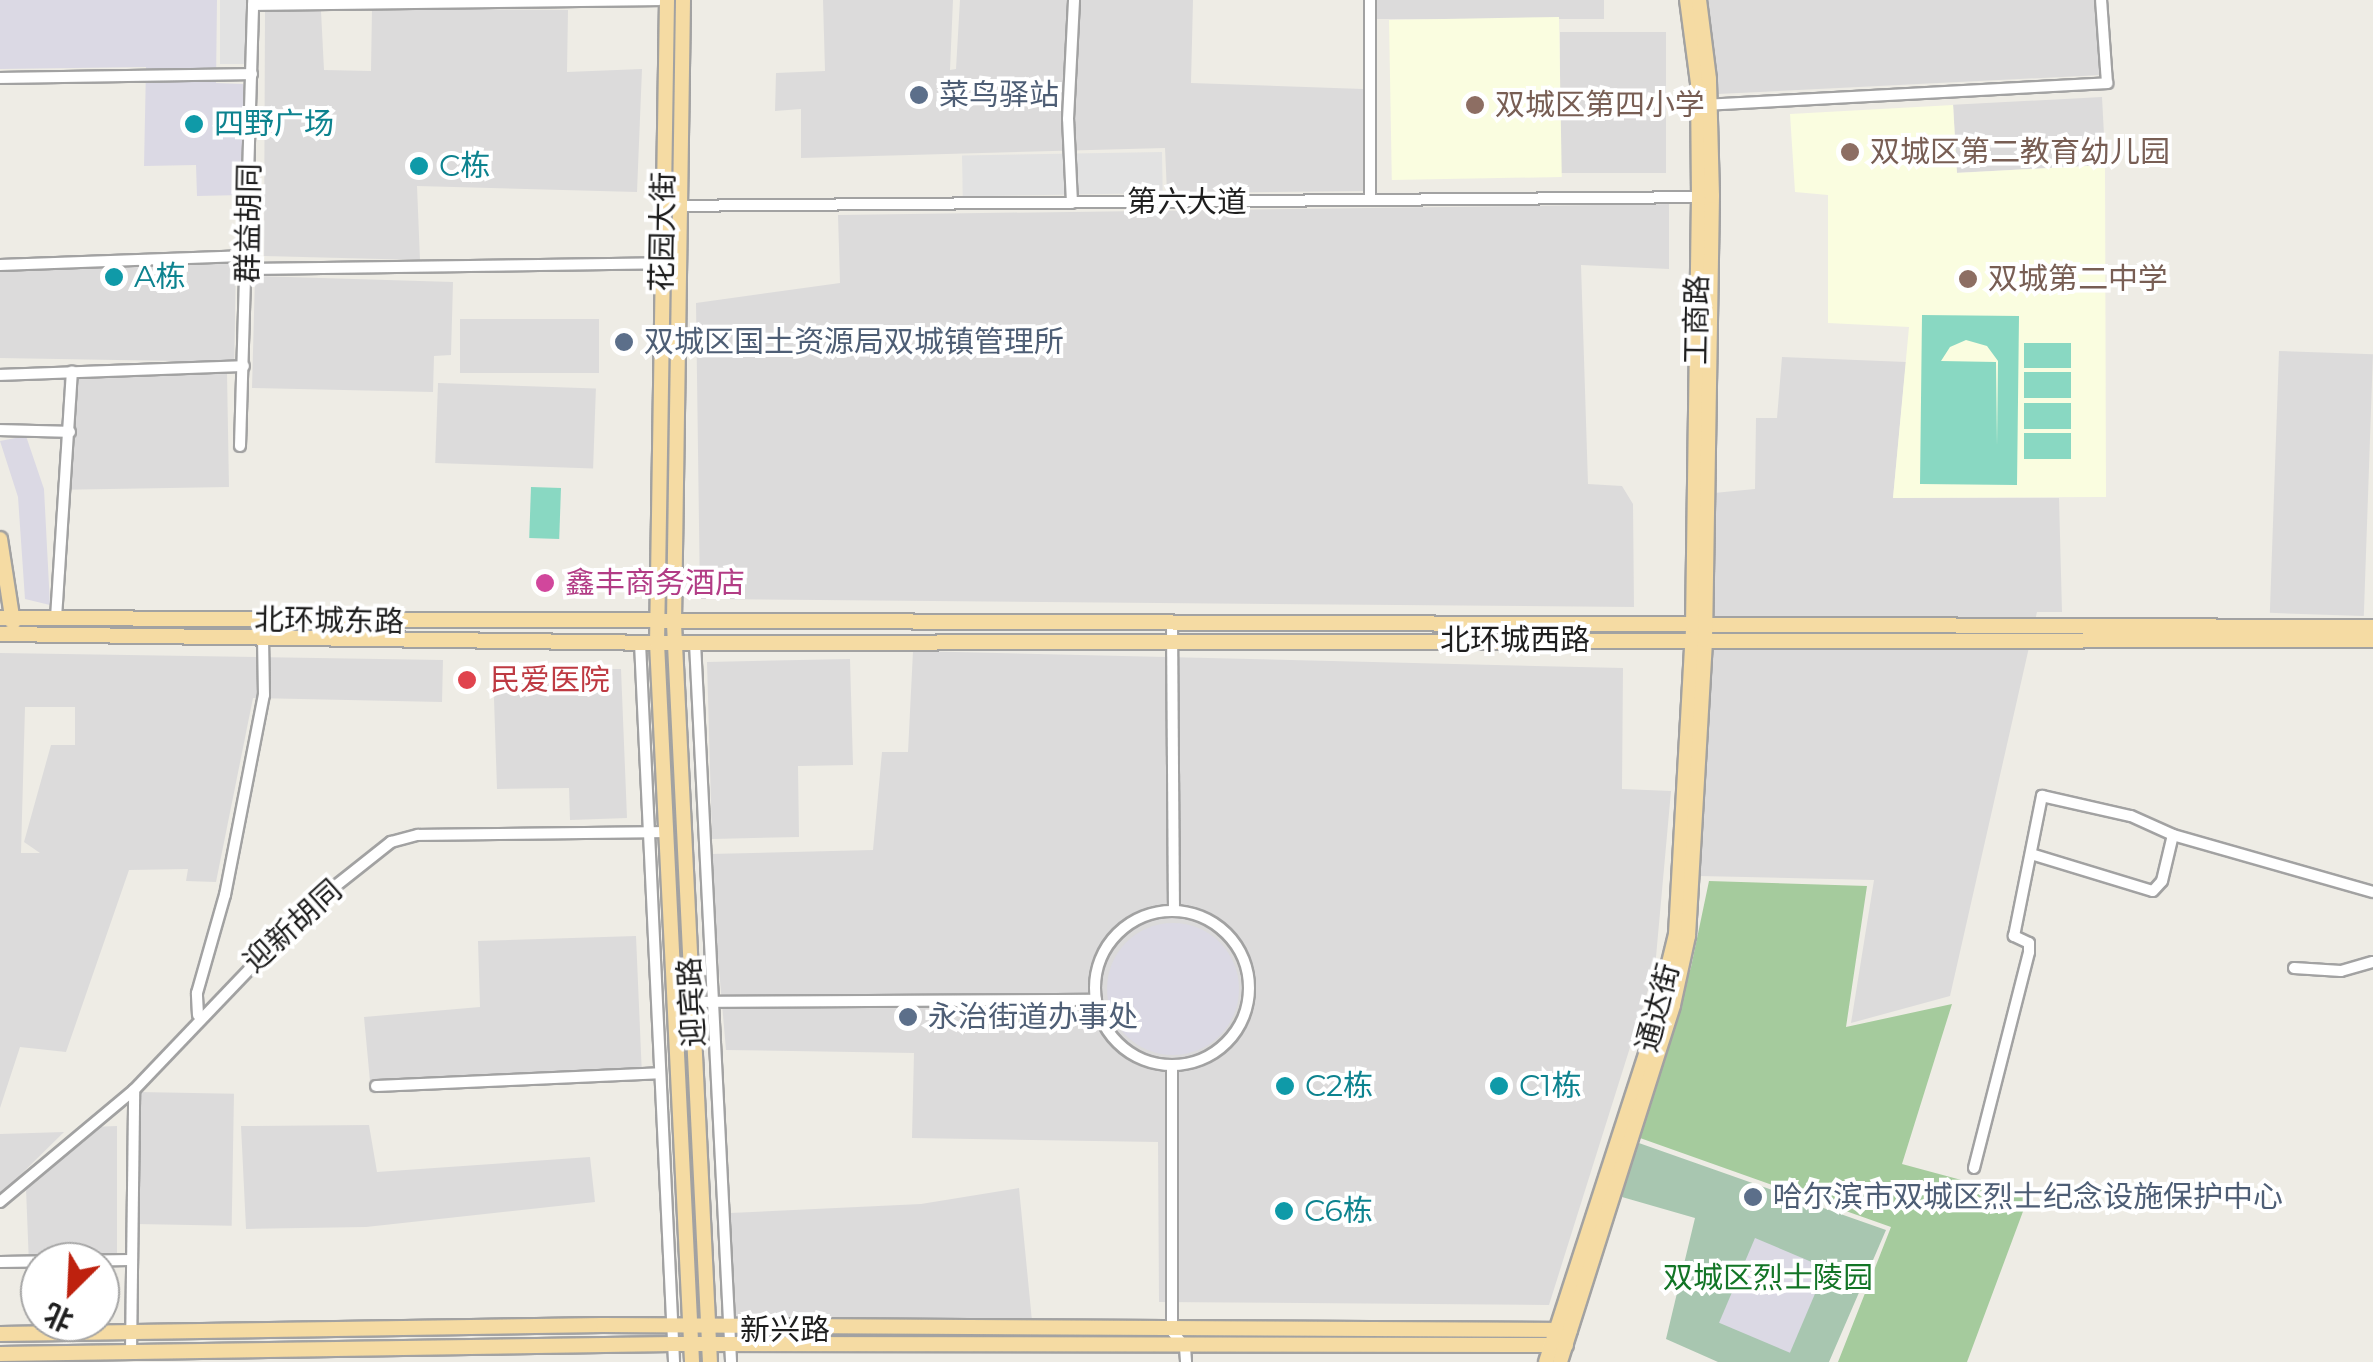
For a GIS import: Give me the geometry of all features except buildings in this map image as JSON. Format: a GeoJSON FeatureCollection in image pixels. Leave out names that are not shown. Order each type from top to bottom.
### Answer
{"type":"FeatureCollection","features":[{"type":"Feature","properties":{"kind":"main road","name":"花园大街"},"geometry":{"type":"LineString","coordinates":[[657,643],[666,0]]}},
{"type":"Feature","properties":{"kind":"main road","name":"花园大街"},"geometry":{"type":"LineString","coordinates":[[674,643],[683,0]]}},
{"type":"Feature","properties":{"kind":"main road","name":"工商路"},"geometry":{"type":"LineString","coordinates":[[1687,0],[1704,105]]}},
{"type":"Feature","properties":{"kind":"main road","name":"工商路"},"geometry":{"type":"LineString","coordinates":[[1699,0],[1705,197],[1699,633]]}},
{"type":"Feature","properties":{"kind":"main road"},"geometry":{"type":"LineString","coordinates":[[0,539],[7,634]]}},
{"type":"Feature","properties":{"kind":"main road","name":"北环城东路"},"geometry":{"type":"LineString","coordinates":[[6,618],[657,624]]}},
{"type":"Feature","properties":{"kind":"main road","name":"北环城西路"},"geometry":{"type":"LineString","coordinates":[[657,624],[1172,633],[1699,633],[2373,626]]}},
{"type":"Feature","properties":{"kind":"main road","name":"北环城西路"},"geometry":{"type":"LineString","coordinates":[[657,643],[1172,633]]}},
{"type":"Feature","properties":{"kind":"main road","name":"北环城西路"},"geometry":{"type":"LineString","coordinates":[[1699,633],[2373,640]]}},
{"type":"Feature","properties":{"kind":"main road","name":"通达街"},"geometry":{"type":"LineString","coordinates":[[1546,1362],[1561,1338],[1684,966],[1699,633]]}},
{"type":"Feature","properties":{"kind":"main road","name":"北环城东路"},"geometry":{"type":"LineString","coordinates":[[7,634],[657,643]]}},
{"type":"Feature","properties":{"kind":"main road","name":"迎宾路"},"geometry":{"type":"LineString","coordinates":[[657,643],[666,832],[684,1002],[710,1355]]}},
{"type":"Feature","properties":{"kind":"main road","name":"迎宾路"},"geometry":{"type":"LineString","coordinates":[[674,643],[684,1002],[679,1064],[692,1355]]}},
{"type":"Feature","properties":{"kind":"main road","name":"新兴路"},"geometry":{"type":"LineString","coordinates":[[0,1334],[672,1326],[1181,1345]]}},
{"type":"Feature","properties":{"kind":"main road","name":"通达街"},"geometry":{"type":"LineString","coordinates":[[1560,1362],[1561,1338]]}},
{"type":"Feature","properties":{"kind":"main road","name":"新兴路"},"geometry":{"type":"LineString","coordinates":[[0,1354],[674,1344],[692,1355],[731,1355],[1561,1338]]}},
{"type":"Feature","properties":{"kind":"street"},"geometry":{"type":"LineString","coordinates":[[254,2],[658,0]]}},
{"type":"Feature","properties":{"kind":"street"},"geometry":{"type":"LineString","coordinates":[[1072,203],[1074,0]]}},
{"type":"Feature","properties":{"kind":"street"},"geometry":{"type":"LineString","coordinates":[[1370,0],[1370,200]]}},
{"type":"Feature","properties":{"kind":"street"},"geometry":{"type":"LineString","coordinates":[[1704,105],[2107,83],[2100,0]]}},
{"type":"Feature","properties":{"kind":"street","name":"群益胡同"},"geometry":{"type":"LineString","coordinates":[[240,446],[250,256],[254,2]]}},
{"type":"Feature","properties":{"kind":"street"},"geometry":{"type":"LineString","coordinates":[[0,78],[252,74]]}},
{"type":"Feature","properties":{"kind":"street","name":"第六大道"},"geometry":{"type":"LineString","coordinates":[[662,206],[1705,197]]}},
{"type":"Feature","properties":{"kind":"street"},"geometry":{"type":"LineString","coordinates":[[0,265],[250,256]]}},
{"type":"Feature","properties":{"kind":"street"},"geometry":{"type":"LineString","coordinates":[[249,269],[662,263]]}},
{"type":"Feature","properties":{"kind":"street"},"geometry":{"type":"LineString","coordinates":[[0,375],[244,366]]}},
{"type":"Feature","properties":{"kind":"street"},"geometry":{"type":"LineString","coordinates":[[56,618],[72,372]]}},
{"type":"Feature","properties":{"kind":"street"},"geometry":{"type":"LineString","coordinates":[[0,430],[70,432]]}},
{"type":"Feature","properties":{"kind":"street"},"geometry":{"type":"LineString","coordinates":[[1172,633],[1174,910]]}},
{"type":"Feature","properties":{"kind":"street"},"geometry":{"type":"LineString","coordinates":[[198,1015],[196,992],[225,895],[264,695],[263,638]]}},
{"type":"Feature","properties":{"kind":"street"},"geometry":{"type":"LineString","coordinates":[[640,643],[674,1362]]}},
{"type":"Feature","properties":{"kind":"street"},"geometry":{"type":"LineString","coordinates":[[695,643],[709,1002],[731,1355]]}},
{"type":"Feature","properties":{"kind":"street"},"geometry":{"type":"LineString","coordinates":[[1974,1168],[2028,952],[2029,943],[2014,936],[2040,802],[2050,794],[2131,816],[2174,835],[2373,892]]}},
{"type":"Feature","properties":{"kind":"street","name":"迎新胡同"},"geometry":{"type":"LineString","coordinates":[[0,1202],[134,1090],[198,1015],[309,907],[391,842],[418,835],[666,832]]}},
{"type":"Feature","properties":{"kind":"street"},"geometry":{"type":"LineString","coordinates":[[2030,854],[2153,891],[2162,881],[2174,835]]}},
{"type":"Feature","properties":{"kind":"street"},"geometry":{"type":"LineString","coordinates":[[1174,910],[1224,930],[1241,950],[1250,990],[1240,1028],[1222,1048],[1172,1066],[1126,1051],[1108,1034],[1096,1000],[1098,963],[1110,941],[1139,919],[1174,910]]}},
{"type":"Feature","properties":{"kind":"street"},"geometry":{"type":"LineString","coordinates":[[2294,968],[2341,971],[2373,962]]}},
{"type":"Feature","properties":{"kind":"street"},"geometry":{"type":"LineString","coordinates":[[684,1002],[1096,1000]]}},
{"type":"Feature","properties":{"kind":"street"},"geometry":{"type":"LineString","coordinates":[[376,1086],[679,1064]]}},
{"type":"Feature","properties":{"kind":"street"},"geometry":{"type":"LineString","coordinates":[[1172,1066],[1181,1345]]}},
{"type":"Feature","properties":{"kind":"street"},"geometry":{"type":"LineString","coordinates":[[131,1353],[128,1332],[134,1090]]}},
{"type":"Feature","properties":{"kind":"street"},"geometry":{"type":"LineString","coordinates":[[0,1262],[130,1260]]}},
{"type":"Feature","properties":{"kind":"shaded area","name":"四野广场"},"geometry":{"type":"Polygon","coordinates":[[[0,0],[217,0],[216,83],[243,84],[243,195],[197,196],[196,165],[144,166],[146,67],[0,69],[0,0]]]}},
{"type":"Feature","properties":{"kind":"shaded area"},"geometry":{"type":"Polygon","coordinates":[[[220,0],[246,0],[246,64],[220,64],[220,0]]]}},
{"type":"Feature","properties":{"kind":"shaded area"},"geometry":{"type":"Polygon","coordinates":[[[823,0],[953,0],[950,70],[956,69],[960,0],[1193,0],[1191,83],[1363,89],[1364,191],[1167,193],[1165,148],[801,158],[801,109],[775,111],[776,73],[825,71],[823,0]]]}},
{"type":"Feature","properties":{"kind":"shaded area"},"geometry":{"type":"Polygon","coordinates":[[[1363,0],[1604,0],[1604,19],[1363,19],[1363,0]]]}},
{"type":"Feature","properties":{"kind":"shaded area"},"geometry":{"type":"Polygon","coordinates":[[[1706,0],[2095,0],[2101,75],[1718,94],[1706,0]]]}},
{"type":"Feature","properties":{"kind":"shaded area"},"geometry":{"type":"Polygon","coordinates":[[[372,8],[568,10],[567,72],[642,69],[637,192],[417,186],[420,260],[264,256],[265,11],[321,11],[324,70],[371,71],[372,8]]]}},
{"type":"Feature","properties":{"kind":"shaded area","name":"双城区第四小学"},"geometry":{"type":"Polygon","coordinates":[[[1559,17],[1562,177],[1392,180],[1389,20],[1559,17]]]}},
{"type":"Feature","properties":{"kind":"shaded area"},"geometry":{"type":"Polygon","coordinates":[[[1560,32],[1666,32],[1666,173],[1560,173],[1560,32]]]}},
{"type":"Feature","properties":{"kind":"shaded area"},"geometry":{"type":"Polygon","coordinates":[[[2102,97],[2106,165],[1957,173],[1953,105],[2102,97]]]}},
{"type":"Feature","properties":{"kind":"shaded area","name":"双城第二中学"},"geometry":{"type":"Polygon","coordinates":[[[1953,105],[1957,173],[2105,165],[2106,497],[1893,498],[1909,327],[1828,323],[1828,195],[1795,192],[1790,114],[1953,105]]]}},
{"type":"Feature","properties":{"kind":"shaded area"},"geometry":{"type":"Polygon","coordinates":[[[1162,152],[1163,193],[963,196],[962,155],[1162,152]]]}},
{"type":"Feature","properties":{"kind":"shaded area"},"geometry":{"type":"Polygon","coordinates":[[[1669,204],[1669,269],[1581,265],[1588,484],[1622,486],[1633,504],[1634,607],[700,599],[696,303],[840,283],[838,215],[1669,204]]]}},
{"type":"Feature","properties":{"kind":"shaded area"},"geometry":{"type":"Polygon","coordinates":[[[0,258],[236,262],[234,362],[0,358],[0,258]]]}},
{"type":"Feature","properties":{"kind":"shaded area"},"geometry":{"type":"Polygon","coordinates":[[[255,276],[453,282],[451,355],[434,356],[433,392],[252,388],[255,276]]]}},
{"type":"Feature","properties":{"kind":"shaded area"},"geometry":{"type":"Polygon","coordinates":[[[460,319],[599,319],[599,373],[460,373],[460,319]]]}},
{"type":"Feature","properties":{"kind":"shaded area"},"geometry":{"type":"Polygon","coordinates":[[[2279,351],[2373,354],[2364,616],[2270,613],[2279,351]]]}},
{"type":"Feature","properties":{"kind":"shaded area"},"geometry":{"type":"Polygon","coordinates":[[[1782,357],[1906,362],[1893,498],[2059,498],[2062,612],[2037,612],[1950,996],[1851,1023],[1874,880],[1699,876],[1714,493],[1755,489],[1756,418],[1777,418],[1782,357]]]}},
{"type":"Feature","properties":{"kind":"shaded area"},"geometry":{"type":"Polygon","coordinates":[[[227,373],[229,487],[65,490],[63,376],[227,373]]]}},
{"type":"Feature","properties":{"kind":"shaded area"},"geometry":{"type":"Polygon","coordinates":[[[438,383],[596,389],[593,468],[435,463],[438,383]]]}},
{"type":"Feature","properties":{"kind":"shaded area"},"geometry":{"type":"Polygon","coordinates":[[[26,436],[44,489],[50,605],[25,599],[18,497],[0,441],[26,436]]]}},
{"type":"Feature","properties":{"kind":"shaded area"},"geometry":{"type":"Polygon","coordinates":[[[913,651],[1623,668],[1622,789],[1671,791],[1655,968],[1549,1305],[1159,1302],[1158,1142],[912,1138],[914,1053],[726,1050],[709,854],[873,850],[882,752],[908,752],[913,651]]]}},
{"type":"Feature","properties":{"kind":"shaded area"},"geometry":{"type":"Polygon","coordinates":[[[0,653],[443,660],[442,702],[253,698],[216,882],[186,881],[188,869],[129,870],[66,1052],[20,1047],[0,1108],[0,653]],[[25,707],[21,853],[40,853],[24,842],[51,745],[75,745],[75,707],[25,707]]]}},
{"type":"Feature","properties":{"kind":"shaded area"},"geometry":{"type":"Polygon","coordinates":[[[850,659],[853,765],[798,766],[799,837],[712,839],[707,662],[850,659]]]}},
{"type":"Feature","properties":{"kind":"shaded area"},"geometry":{"type":"Polygon","coordinates":[[[493,669],[621,669],[627,818],[570,820],[569,788],[497,789],[493,669]]]}},
{"type":"Feature","properties":{"kind":"shaded area"},"geometry":{"type":"Polygon","coordinates":[[[1173,923],[1198,928],[1220,942],[1234,964],[1239,989],[1234,1014],[1220,1036],[1198,1050],[1173,1055],[1148,1050],[1126,1036],[1112,1014],[1107,989],[1112,964],[1126,942],[1148,928],[1173,923]]]}},
{"type":"Feature","properties":{"kind":"shaded area"},"geometry":{"type":"Polygon","coordinates":[[[636,936],[642,1076],[371,1092],[364,1017],[480,1007],[478,941],[636,936]]]}},
{"type":"Feature","properties":{"kind":"shaded area"},"geometry":{"type":"Polygon","coordinates":[[[138,1092],[234,1094],[232,1226],[136,1224],[138,1092]]]}},
{"type":"Feature","properties":{"kind":"shaded area"},"geometry":{"type":"Polygon","coordinates":[[[369,1125],[377,1172],[590,1157],[595,1202],[366,1227],[246,1229],[241,1126],[369,1125]]]}},
{"type":"Feature","properties":{"kind":"shaded area"},"geometry":{"type":"Polygon","coordinates":[[[117,1126],[117,1242],[28,1242],[26,1188],[91,1127],[117,1126]]]}},
{"type":"Feature","properties":{"kind":"shaded area"},"geometry":{"type":"Polygon","coordinates":[[[64,1132],[0,1195],[0,1134],[64,1132]]]}},
{"type":"Feature","properties":{"kind":"shaded area"},"geometry":{"type":"Polygon","coordinates":[[[1019,1188],[1032,1321],[735,1324],[730,1213],[921,1204],[1019,1188]]]}},
{"type":"Feature","properties":{"kind":"shaded area"},"geometry":{"type":"Polygon","coordinates":[[[1755,1238],[1826,1268],[1790,1353],[1719,1323],[1755,1238]]]}},
{"type":"Feature","properties":{"kind":"green space"},"geometry":{"type":"Polygon","coordinates":[[[1922,315],[2019,316],[2017,485],[1920,484],[1922,315]],[[1966,340],[1950,347],[1941,361],[1996,362],[1997,446],[1998,361],[1987,346],[1966,340]]]}},
{"type":"Feature","properties":{"kind":"green space"},"geometry":{"type":"Polygon","coordinates":[[[2024,343],[2071,343],[2071,368],[2024,368],[2024,343]]]}},
{"type":"Feature","properties":{"kind":"green space"},"geometry":{"type":"Polygon","coordinates":[[[2024,372],[2071,372],[2071,398],[2024,398],[2024,372]]]}},
{"type":"Feature","properties":{"kind":"green space"},"geometry":{"type":"Polygon","coordinates":[[[2024,403],[2071,403],[2071,429],[2024,429],[2024,403]]]}},
{"type":"Feature","properties":{"kind":"green space"},"geometry":{"type":"Polygon","coordinates":[[[2024,433],[2071,433],[2071,459],[2024,459],[2024,433]]]}},
{"type":"Feature","properties":{"kind":"green space"},"geometry":{"type":"Polygon","coordinates":[[[531,487],[561,488],[559,539],[529,538],[531,487]]]}},
{"type":"Feature","properties":{"kind":"green space"},"geometry":{"type":"Polygon","coordinates":[[[1709,881],[1867,886],[1846,1027],[1952,1004],[1902,1164],[2028,1198],[1967,1362],[1838,1362],[1891,1227],[1640,1138],[1691,967],[1709,881]]]}},
{"type":"Feature","properties":{"kind":"green space","name":"双城区烈士陵园"},"geometry":{"type":"Polygon","coordinates":[[[1636,1142],[1886,1230],[1829,1362],[1718,1362],[1666,1339],[1695,1218],[1622,1197],[1636,1142]]]}},
{"type":"Feature","properties":{"kind":"place","name":"菜鸟驿站"},"geometry":{"type":"Point","coordinates":[919,95]}},
{"type":"Feature","properties":{"kind":"place","name":"双城区第四小学"},"geometry":{"type":"Point","coordinates":[1475,105]}},
{"type":"Feature","properties":{"kind":"place","name":"四野广场"},"geometry":{"type":"Point","coordinates":[194,124]}},
{"type":"Feature","properties":{"kind":"place","name":"双城区第二教育幼儿园"},"geometry":{"type":"Point","coordinates":[1850,152]}},
{"type":"Feature","properties":{"kind":"place","name":"C栋"},"geometry":{"type":"Point","coordinates":[419,166]}},
{"type":"Feature","properties":{"kind":"place","name":"A栋"},"geometry":{"type":"Point","coordinates":[114,277]}},
{"type":"Feature","properties":{"kind":"place","name":"双城第二中学"},"geometry":{"type":"Point","coordinates":[1968,279]}},
{"type":"Feature","properties":{"kind":"place","name":"双城区国土资源局双城镇管理所"},"geometry":{"type":"Point","coordinates":[624,342]}},
{"type":"Feature","properties":{"kind":"place","name":"鑫丰商务酒店"},"geometry":{"type":"Point","coordinates":[545,583]}},
{"type":"Feature","properties":{"kind":"place","name":"民爱医院"},"geometry":{"type":"Point","coordinates":[467,680]}},
{"type":"Feature","properties":{"kind":"place","name":"永治街道办事处"},"geometry":{"type":"Point","coordinates":[908,1017]}},
{"type":"Feature","properties":{"kind":"place","name":"C2栋"},"geometry":{"type":"Point","coordinates":[1285,1086]}},
{"type":"Feature","properties":{"kind":"place","name":"C1栋"},"geometry":{"type":"Point","coordinates":[1499,1086]}},
{"type":"Feature","properties":{"kind":"place","name":"哈尔滨市双城区烈士纪念设施保护中心"},"geometry":{"type":"Point","coordinates":[1753,1197]}},
{"type":"Feature","properties":{"kind":"place","name":"C6栋"},"geometry":{"type":"Point","coordinates":[1284,1211]}}]}
